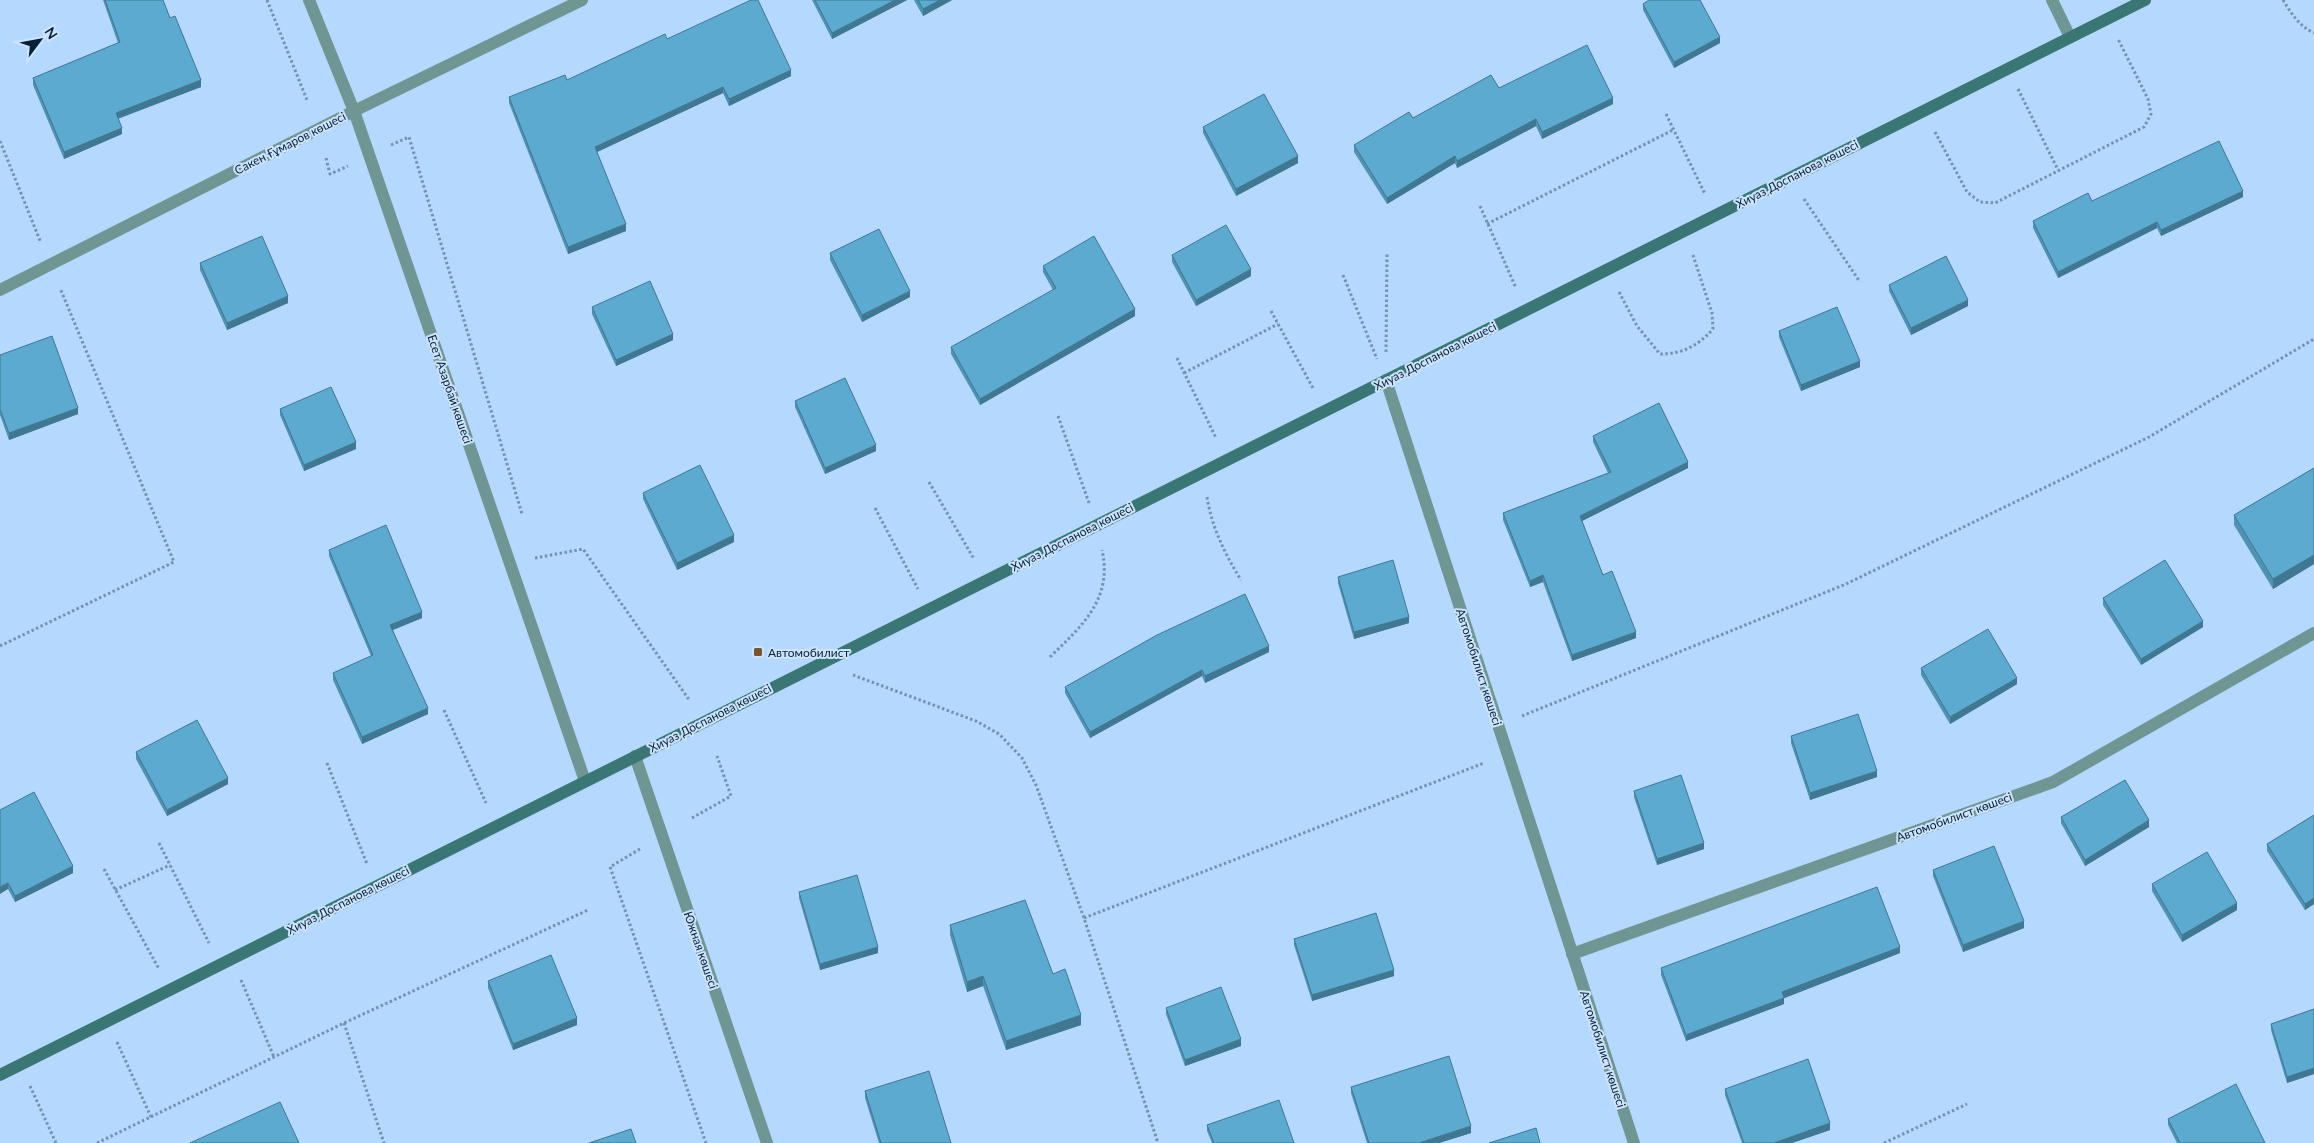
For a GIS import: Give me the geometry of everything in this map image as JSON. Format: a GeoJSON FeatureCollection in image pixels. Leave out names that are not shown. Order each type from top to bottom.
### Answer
{"type":"FeatureCollection","features":[{"type":"Feature","properties":{"kind":"main road","name":"Хиуаз Доспанова көшесі"},"geometry":{"type":"LineString","coordinates":[[0,1074],[2145,0]]}},
{"type":"Feature","properties":{"kind":"street","name":"Есет Азарбай көшесі"},"geometry":{"type":"LineString","coordinates":[[309,0],[354,111],[585,781]]}},
{"type":"Feature","properties":{"kind":"street","name":"Сакен Ғұмаров көшесі"},"geometry":{"type":"LineString","coordinates":[[0,290],[354,111],[582,0]]}},
{"type":"Feature","properties":{"kind":"street"},"geometry":{"type":"LineString","coordinates":[[2052,0],[2070,37]]}},
{"type":"Feature","properties":{"kind":"street","name":"Автомобилист көшесі"},"geometry":{"type":"LineString","coordinates":[[1386,380],[1634,1143]]}},
{"type":"Feature","properties":{"kind":"street","name":"Автомобилист көшесі"},"geometry":{"type":"LineString","coordinates":[[1572,954],[2053,782],[2314,634]]}},
{"type":"Feature","properties":{"kind":"street","name":"Южная көшесі"},"geometry":{"type":"LineString","coordinates":[[635,756],[767,1143]]}},
{"type":"Feature","properties":{"kind":"path"},"geometry":{"type":"LineString","coordinates":[[267,0],[307,100]]}},
{"type":"Feature","properties":{"kind":"path"},"geometry":{"type":"LineString","coordinates":[[2283,0],[2294,18],[2307,30],[2314,33]]}},
{"type":"Feature","properties":{"kind":"path"},"geometry":{"type":"LineString","coordinates":[[1924,110],[1967,192],[1980,202],[1995,203],[2144,127],[2151,114],[2148,99],[2107,19]]}},
{"type":"Feature","properties":{"kind":"path"},"geometry":{"type":"LineString","coordinates":[[2008,68],[2058,170]]}},
{"type":"Feature","properties":{"kind":"path"},"geometry":{"type":"LineString","coordinates":[[1666,114],[1715,215]]}},
{"type":"Feature","properties":{"kind":"path"},"geometry":{"type":"LineString","coordinates":[[1487,224],[1673,130]]}},
{"type":"Feature","properties":{"kind":"path"},"geometry":{"type":"LineString","coordinates":[[391,145],[409,137],[524,521]]}},
{"type":"Feature","properties":{"kind":"path"},"geometry":{"type":"LineString","coordinates":[[0,141],[174,562],[0,646]]}},
{"type":"Feature","properties":{"kind":"path"},"geometry":{"type":"LineString","coordinates":[[326,158],[330,174],[350,165]]}},
{"type":"Feature","properties":{"kind":"path"},"geometry":{"type":"LineString","coordinates":[[1790,178],[1860,282]]}},
{"type":"Feature","properties":{"kind":"path"},"geometry":{"type":"LineString","coordinates":[[1480,206],[1525,310]]}},
{"type":"Feature","properties":{"kind":"path"},"geometry":{"type":"LineString","coordinates":[[1606,270],[1637,326],[1650,344],[1660,354],[1676,354],[1703,340],[1713,329],[1712,313],[1685,230]]}},
{"type":"Feature","properties":{"kind":"path"},"geometry":{"type":"LineString","coordinates":[[1386,380],[1388,253]]}},
{"type":"Feature","properties":{"kind":"path"},"geometry":{"type":"LineString","coordinates":[[1343,275],[1386,380]]}},
{"type":"Feature","properties":{"kind":"path"},"geometry":{"type":"LineString","coordinates":[[1271,311],[1325,410]]}},
{"type":"Feature","properties":{"kind":"path"},"geometry":{"type":"LineString","coordinates":[[1184,373],[1278,324]]}},
{"type":"Feature","properties":{"kind":"path"},"geometry":{"type":"LineString","coordinates":[[1498,725],[1846,584],[2148,437],[2314,339]]}},
{"type":"Feature","properties":{"kind":"path"},"geometry":{"type":"LineString","coordinates":[[1177,358],[1227,460]]}},
{"type":"Feature","properties":{"kind":"path"},"geometry":{"type":"LineString","coordinates":[[1050,657],[1086,623],[1098,603],[1103,581],[1104,556],[1097,525],[1058,416]]}},
{"type":"Feature","properties":{"kind":"path"},"geometry":{"type":"LineString","coordinates":[[1202,472],[1209,512],[1223,551],[1241,580]]}},
{"type":"Feature","properties":{"kind":"path"},"geometry":{"type":"LineString","coordinates":[[928,482],[986,580]]}},
{"type":"Feature","properties":{"kind":"path"},"geometry":{"type":"LineString","coordinates":[[874,508],[929,609]]}},
{"type":"Feature","properties":{"kind":"path"},"geometry":{"type":"LineString","coordinates":[[532,549],[535,559],[583,549],[690,701]]}},
{"type":"Feature","properties":{"kind":"path"},"geometry":{"type":"LineString","coordinates":[[819,664],[873,681],[976,721],[999,734],[1022,758],[1036,785],[1084,918],[1158,1143]]}},
{"type":"Feature","properties":{"kind":"path"},"geometry":{"type":"LineString","coordinates":[[444,710],[496,826]]}},
{"type":"Feature","properties":{"kind":"path"},"geometry":{"type":"LineString","coordinates":[[1084,918],[1507,754]]}},
{"type":"Feature","properties":{"kind":"path"},"geometry":{"type":"LineString","coordinates":[[692,818],[731,796],[718,756]]}},
{"type":"Feature","properties":{"kind":"path"},"geometry":{"type":"LineString","coordinates":[[327,763],[376,886]]}},
{"type":"Feature","properties":{"kind":"path"},"geometry":{"type":"LineString","coordinates":[[159,843],[220,965]]}},
{"type":"Feature","properties":{"kind":"path"},"geometry":{"type":"LineString","coordinates":[[640,849],[610,867],[706,1143]]}},
{"type":"Feature","properties":{"kind":"path"},"geometry":{"type":"LineString","coordinates":[[115,890],[170,865]]}},
{"type":"Feature","properties":{"kind":"path"},"geometry":{"type":"LineString","coordinates":[[104,869],[170,989]]}},
{"type":"Feature","properties":{"kind":"path"},"geometry":{"type":"LineString","coordinates":[[97,1143],[344,1023],[588,910]]}},
{"type":"Feature","properties":{"kind":"path"},"geometry":{"type":"LineString","coordinates":[[232,959],[274,1057]]}},
{"type":"Feature","properties":{"kind":"path"},"geometry":{"type":"LineString","coordinates":[[108,1021],[151,1117]]}},
{"type":"Feature","properties":{"kind":"path"},"geometry":{"type":"LineString","coordinates":[[344,1023],[384,1143]]}},
{"type":"Feature","properties":{"kind":"path"},"geometry":{"type":"LineString","coordinates":[[20,1065],[56,1143]]}},
{"type":"Feature","properties":{"kind":"path"},"geometry":{"type":"LineString","coordinates":[[1884,1143],[1967,1104]]}},
{"type":"Feature","properties":{"kind":"building"},"geometry":{"type":"Polygon","coordinates":[[[105,0],[163,0],[170,18],[175,16],[201,80],[116,113],[122,128],[64,152],[33,78],[120,42],[105,0]]]}},
{"type":"Feature","properties":{"kind":"building"},"geometry":{"type":"Polygon","coordinates":[[[751,0],[758,0],[791,70],[729,99],[723,87],[595,147],[626,224],[568,247],[509,97],[565,75],[567,80],[665,34],[667,39],[751,0]]]}},
{"type":"Feature","properties":{"kind":"building"},"geometry":{"type":"Polygon","coordinates":[[[815,0],[895,0],[832,33],[815,0]]]}},
{"type":"Feature","properties":{"kind":"building"},"geometry":{"type":"Polygon","coordinates":[[[918,0],[940,0],[923,9],[918,0]]]}},
{"type":"Feature","properties":{"kind":"building"},"geometry":{"type":"Polygon","coordinates":[[[1649,0],[1700,0],[1720,37],[1674,62],[1643,4],[1649,0]]]}},
{"type":"Feature","properties":{"kind":"building"},"geometry":{"type":"Polygon","coordinates":[[[1587,45],[1613,98],[1542,132],[1536,119],[1457,161],[1455,156],[1387,198],[1354,145],[1409,112],[1413,118],[1491,75],[1499,88],[1587,45]]]}},
{"type":"Feature","properties":{"kind":"building"},"geometry":{"type":"Polygon","coordinates":[[[1264,94],[1298,156],[1236,189],[1203,127],[1264,94]]]}},
{"type":"Feature","properties":{"kind":"building"},"geometry":{"type":"Polygon","coordinates":[[[2219,141],[2243,191],[2161,230],[2157,222],[2058,272],[2033,221],[2088,193],[2092,201],[2219,141]]]}},
{"type":"Feature","properties":{"kind":"building"},"geometry":{"type":"Polygon","coordinates":[[[1226,225],[1251,269],[1196,300],[1172,255],[1226,225]]]}},
{"type":"Feature","properties":{"kind":"building"},"geometry":{"type":"Polygon","coordinates":[[[879,229],[910,291],[862,315],[830,253],[879,229]]]}},
{"type":"Feature","properties":{"kind":"building"},"geometry":{"type":"Polygon","coordinates":[[[262,236],[288,296],[227,323],[200,263],[262,236]]]}},
{"type":"Feature","properties":{"kind":"building"},"geometry":{"type":"Polygon","coordinates":[[[1094,236],[1135,309],[980,399],[951,347],[1056,288],[1043,266],[1094,236]]]}},
{"type":"Feature","properties":{"kind":"building"},"geometry":{"type":"Polygon","coordinates":[[[1946,256],[1968,300],[1911,328],[1889,285],[1946,256]]]}},
{"type":"Feature","properties":{"kind":"building"},"geometry":{"type":"Polygon","coordinates":[[[650,281],[673,334],[616,360],[592,307],[650,281]]]}},
{"type":"Feature","properties":{"kind":"building"},"geometry":{"type":"Polygon","coordinates":[[[1837,307],[1860,361],[1801,385],[1779,331],[1837,307]]]}},
{"type":"Feature","properties":{"kind":"building"},"geometry":{"type":"Polygon","coordinates":[[[52,336],[78,408],[9,433],[0,409],[0,355],[52,336]]]}},
{"type":"Feature","properties":{"kind":"building"},"geometry":{"type":"Polygon","coordinates":[[[845,378],[876,445],[825,468],[795,401],[845,378]]]}},
{"type":"Feature","properties":{"kind":"building"},"geometry":{"type":"Polygon","coordinates":[[[331,387],[356,442],[304,465],[280,409],[331,387]]]}},
{"type":"Feature","properties":{"kind":"building"},"geometry":{"type":"Polygon","coordinates":[[[1659,403],[1688,462],[1580,516],[1603,575],[1612,571],[1636,632],[1572,655],[1543,575],[1530,581],[1503,513],[1611,472],[1593,436],[1659,403]]]}},
{"type":"Feature","properties":{"kind":"building"},"geometry":{"type":"Polygon","coordinates":[[[700,465],[734,535],[677,563],[643,493],[700,465]]]}},
{"type":"Feature","properties":{"kind":"building"},"geometry":{"type":"Polygon","coordinates":[[[2314,468],[2314,555],[2273,579],[2234,515],[2314,468]]]}},
{"type":"Feature","properties":{"kind":"building"},"geometry":{"type":"Polygon","coordinates":[[[386,525],[422,612],[390,625],[428,708],[362,737],[333,673],[373,655],[329,550],[386,525]]]}},
{"type":"Feature","properties":{"kind":"building"},"geometry":{"type":"Polygon","coordinates":[[[1393,560],[1409,617],[1354,632],[1338,577],[1393,560]]]}},
{"type":"Feature","properties":{"kind":"building"},"geometry":{"type":"Polygon","coordinates":[[[2165,560],[2203,621],[2141,659],[2103,598],[2165,560]]]}},
{"type":"Feature","properties":{"kind":"building"},"geometry":{"type":"Polygon","coordinates":[[[1245,594],[1269,646],[1205,676],[1202,670],[1090,732],[1065,687],[1157,635],[1245,594]]]}},
{"type":"Feature","properties":{"kind":"building"},"geometry":{"type":"Polygon","coordinates":[[[1988,629],[2017,678],[1950,717],[1921,668],[1988,629]]]}},
{"type":"Feature","properties":{"kind":"building"},"geometry":{"type":"Polygon","coordinates":[[[1858,714],[1877,771],[1810,793],[1791,736],[1858,714]]]}},
{"type":"Feature","properties":{"kind":"building"},"geometry":{"type":"Polygon","coordinates":[[[197,720],[228,778],[167,810],[136,752],[197,720]]]}},
{"type":"Feature","properties":{"kind":"building"},"geometry":{"type":"Polygon","coordinates":[[[1681,775],[1704,843],[1657,859],[1634,791],[1681,775]]]}},
{"type":"Feature","properties":{"kind":"building"},"geometry":{"type":"Polygon","coordinates":[[[2125,780],[2149,820],[2085,860],[2061,817],[2125,780]]]}},
{"type":"Feature","properties":{"kind":"building"},"geometry":{"type":"Polygon","coordinates":[[[34,792],[73,866],[15,896],[8,883],[0,887],[0,810],[34,792]]]}},
{"type":"Feature","properties":{"kind":"building"},"geometry":{"type":"Polygon","coordinates":[[[2314,815],[2314,898],[2305,904],[2267,844],[2314,815]]]}},
{"type":"Feature","properties":{"kind":"building"},"geometry":{"type":"Polygon","coordinates":[[[1994,846],[2024,921],[1963,945],[1933,870],[1994,846]]]}},
{"type":"Feature","properties":{"kind":"building"},"geometry":{"type":"Polygon","coordinates":[[[2207,852],[2237,903],[2182,935],[2152,884],[2207,852]]]}},
{"type":"Feature","properties":{"kind":"building"},"geometry":{"type":"Polygon","coordinates":[[[857,875],[878,947],[820,964],[799,892],[857,875]]]}},
{"type":"Feature","properties":{"kind":"building"},"geometry":{"type":"Polygon","coordinates":[[[1877,887],[1900,947],[1782,992],[1784,998],[1686,1035],[1661,968],[1877,887]]]}},
{"type":"Feature","properties":{"kind":"building"},"geometry":{"type":"Polygon","coordinates":[[[1025,900],[1053,974],[1065,969],[1081,1015],[1006,1041],[983,976],[967,982],[950,925],[1025,900]]]}},
{"type":"Feature","properties":{"kind":"building"},"geometry":{"type":"Polygon","coordinates":[[[1376,913],[1394,970],[1312,995],[1294,939],[1376,913]]]}},
{"type":"Feature","properties":{"kind":"building"},"geometry":{"type":"Polygon","coordinates":[[[551,955],[577,1018],[513,1044],[488,981],[551,955]]]}},
{"type":"Feature","properties":{"kind":"building"},"geometry":{"type":"Polygon","coordinates":[[[1221,987],[1241,1039],[1185,1060],[1166,1008],[1221,987]]]}},
{"type":"Feature","properties":{"kind":"building"},"geometry":{"type":"Polygon","coordinates":[[[2314,1009],[2314,1068],[2287,1077],[2271,1024],[2314,1009]]]}},
{"type":"Feature","properties":{"kind":"building"},"geometry":{"type":"Polygon","coordinates":[[[1449,1056],[1471,1126],[1419,1143],[1369,1143],[1351,1087],[1449,1056]]]}},
{"type":"Feature","properties":{"kind":"building"},"geometry":{"type":"Polygon","coordinates":[[[1808,1059],[1830,1123],[1774,1143],[1744,1143],[1725,1089],[1808,1059]]]}},
{"type":"Feature","properties":{"kind":"building"},"geometry":{"type":"Polygon","coordinates":[[[929,1071],[951,1143],[881,1143],[865,1091],[929,1071]]]}},
{"type":"Feature","properties":{"kind":"building"},"geometry":{"type":"Polygon","coordinates":[[[2236,1084],[2265,1143],[2180,1143],[2168,1119],[2236,1084]]]}},
{"type":"Feature","properties":{"kind":"building"},"geometry":{"type":"Polygon","coordinates":[[[1279,1100],[1294,1143],[1214,1143],[1207,1125],[1279,1100]]]}},
{"type":"Feature","properties":{"kind":"building"},"geometry":{"type":"Polygon","coordinates":[[[280,1102],[299,1143],[190,1143],[280,1102]]]}},
{"type":"Feature","properties":{"kind":"building"},"geometry":{"type":"Polygon","coordinates":[[[1536,1128],[1540,1143],[1489,1143],[1536,1128]]]}},
{"type":"Feature","properties":{"kind":"building"},"geometry":{"type":"Polygon","coordinates":[[[631,1129],[636,1143],[589,1143],[631,1129]]]}},
{"type":"Feature","properties":{"kind":"place","name":"Автомобилист"},"geometry":{"type":"Point","coordinates":[758,652]}}]}
